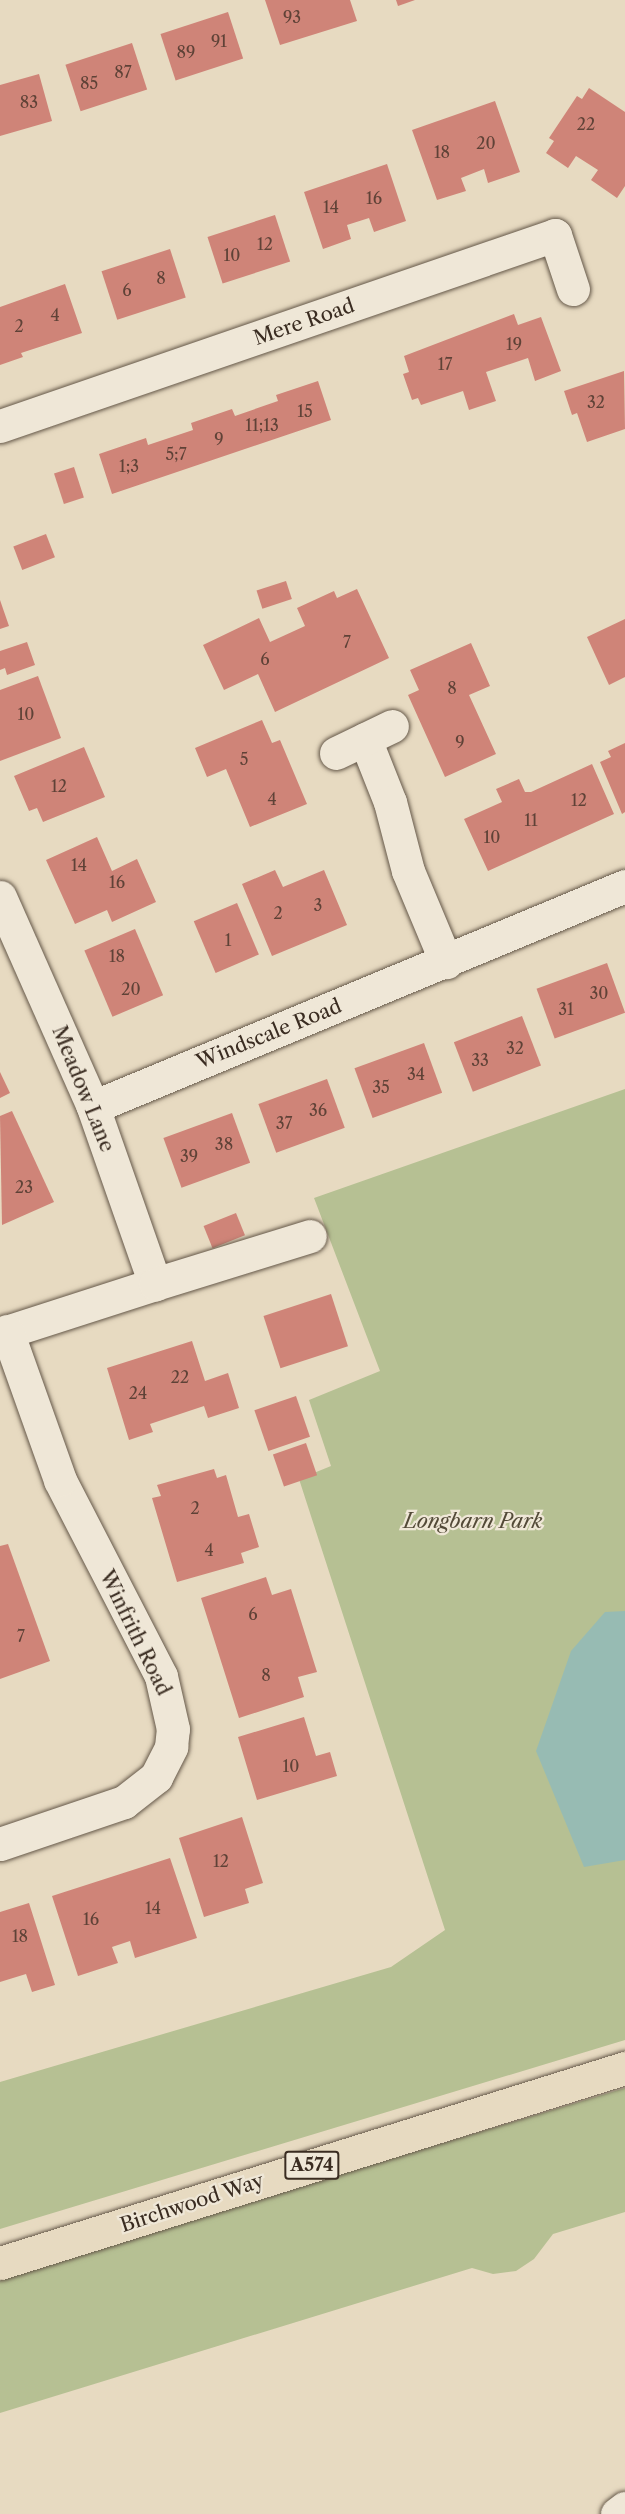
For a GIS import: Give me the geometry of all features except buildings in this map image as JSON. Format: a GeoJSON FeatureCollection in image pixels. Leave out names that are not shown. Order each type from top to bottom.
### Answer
{"type":"FeatureCollection","features":[{"type":"Feature","properties":{"kind":"main road","name":"Birchwood Way"},"geometry":{"type":"LineString","coordinates":[[0,2264],[625,2068]]}},
{"type":"Feature","properties":{"kind":"street","name":"Mere Road"},"geometry":{"type":"LineString","coordinates":[[0,426],[555,235],[573,289]]}},
{"type":"Feature","properties":{"kind":"street"},"geometry":{"type":"LineString","coordinates":[[336,753],[379,732],[390,802],[408,871],[446,962]]}},
{"type":"Feature","properties":{"kind":"street","name":"Windscale Road"},"geometry":{"type":"LineString","coordinates":[[93,1107],[625,886]]}},
{"type":"Feature","properties":{"kind":"street","name":"Meadow Lane"},"geometry":{"type":"LineString","coordinates":[[0,897],[93,1107],[155,1284]]}},
{"type":"Feature","properties":{"kind":"street"},"geometry":{"type":"LineString","coordinates":[[4,1333],[310,1236]]}},
{"type":"Feature","properties":{"kind":"street","name":"Winfrith Road"},"geometry":{"type":"LineString","coordinates":[[0,1844],[124,1802],[156,1777],[171,1747],[173,1730],[160,1676],[60,1480],[4,1333]]}},
{"type":"Feature","properties":{"kind":"street"},"geometry":{"type":"LineString","coordinates":[[617,2514],[625,2508]]}},
{"type":"Feature","properties":{"kind":"green space","name":"Longbarn Park"},"geometry":{"type":"Polygon","coordinates":[[[625,1089],[625,2040],[0,2229],[0,2082],[391,1967],[445,1930],[299,1479],[331,1466],[309,1400],[380,1371],[314,1198],[625,1089]]]}},
{"type":"Feature","properties":{"kind":"green space"},"geometry":{"type":"Polygon","coordinates":[[[625,2088],[625,2212],[553,2234],[534,2259],[516,2271],[493,2274],[472,2268],[0,2413],[0,2277],[625,2088]]]}},
{"type":"Feature","properties":{"kind":"water"},"geometry":{"type":"Polygon","coordinates":[[[625,1611],[625,1860],[584,1867],[536,1751],[571,1651],[605,1612],[625,1611]]]}}]}
